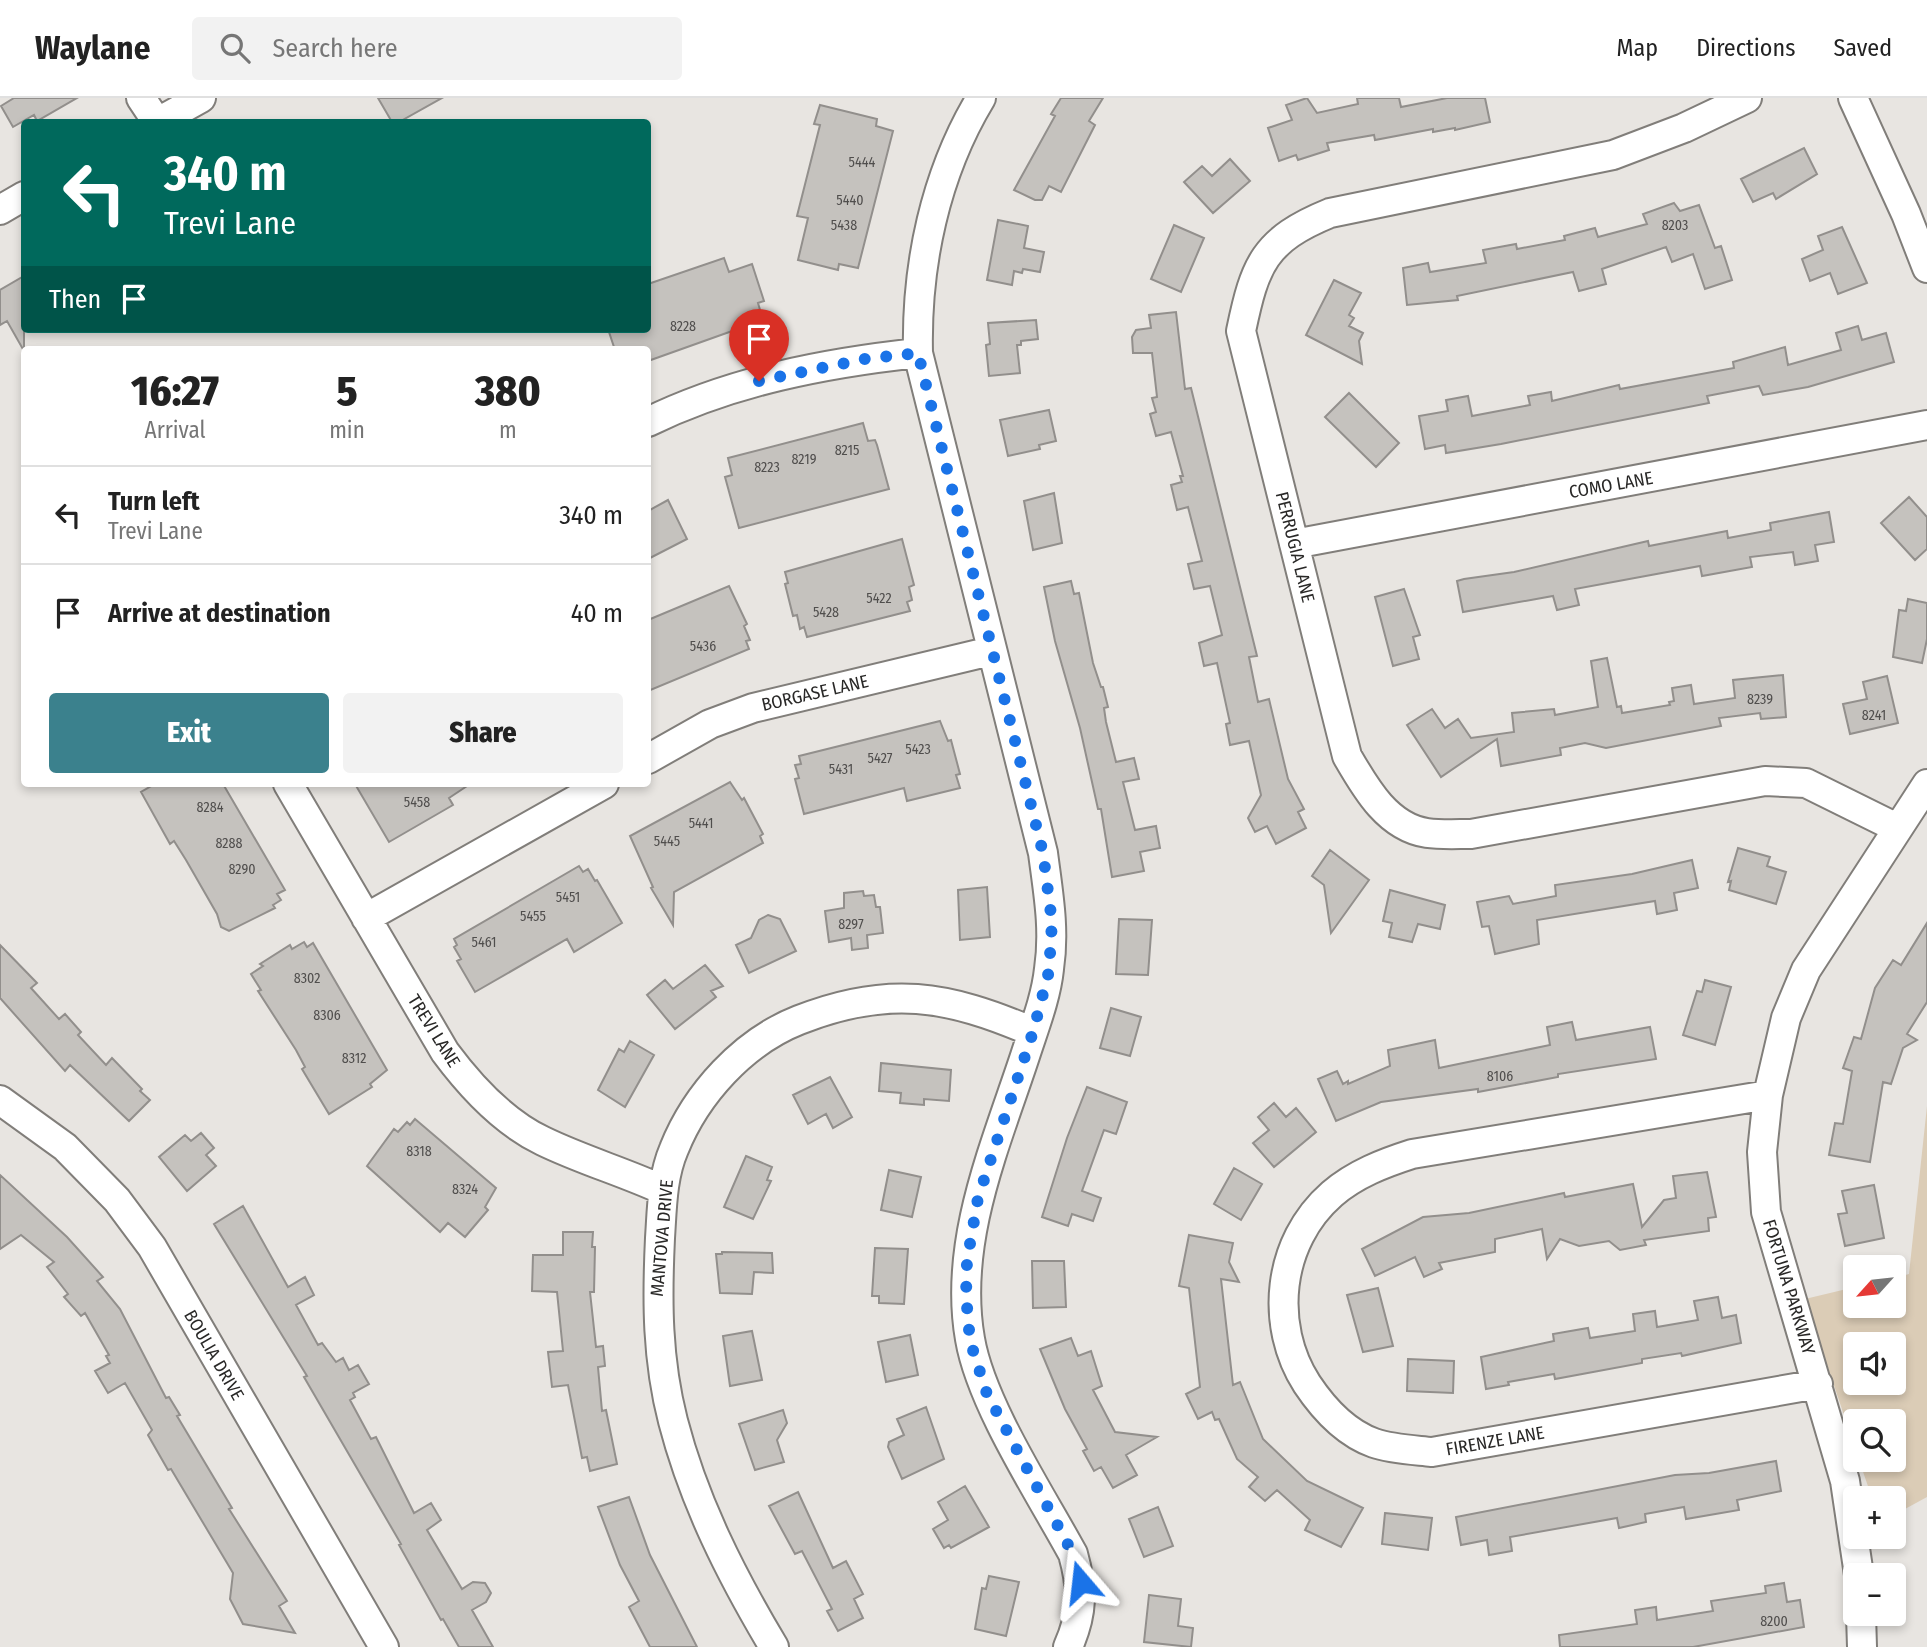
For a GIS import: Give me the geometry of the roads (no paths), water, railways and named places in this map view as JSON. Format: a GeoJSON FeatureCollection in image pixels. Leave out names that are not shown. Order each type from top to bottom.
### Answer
{"type":"FeatureCollection","features":[{"type":"Feature","properties":{"kind":"street"},"geometry":{"type":"LineString","coordinates":[[141,98],[156,119]]}},
{"type":"Feature","properties":{"kind":"street"},"geometry":{"type":"LineString","coordinates":[[163,119],[201,98]]}},
{"type":"Feature","properties":{"kind":"street"},"geometry":{"type":"LineString","coordinates":[[981,98],[969,117],[943,180],[926,247],[917,302],[918,353],[990,651],[1043,853],[1052,922],[1049,971],[1033,1032],[978,1198],[967,1261],[966,1295],[970,1341],[987,1394],[1073,1554],[1081,1582],[1079,1622],[1068,1647]]}},
{"type":"Feature","properties":{"kind":"street","name":"PERRUGIA LANE"},"geometry":{"type":"LineString","coordinates":[[1747,98],[1684,128],[1613,155],[1330,212],[1297,226],[1268,252],[1251,281],[1241,331],[1347,756],[1371,799],[1405,825],[1426,833],[1471,834],[1765,781],[1806,783],[1897,828]]}},
{"type":"Feature","properties":{"kind":"street"},"geometry":{"type":"LineString","coordinates":[[1853,98],[1906,214],[1927,268]]}},
{"type":"Feature","properties":{"kind":"street"},"geometry":{"type":"LineString","coordinates":[[0,210],[21,198]]}},
{"type":"Feature","properties":{"kind":"street"},"geometry":{"type":"LineString","coordinates":[[651,421],[689,402],[783,374],[865,359],[918,353]]}},
{"type":"Feature","properties":{"kind":"street","name":"COMO LANE"},"geometry":{"type":"LineString","coordinates":[[1294,544],[1927,425]]}},
{"type":"Feature","properties":{"kind":"street","name":"BORGASE LANE"},"geometry":{"type":"LineString","coordinates":[[651,757],[710,724],[753,708],[990,651]]}},
{"type":"Feature","properties":{"kind":"street","name":"FORTUNA PARKWAY"},"geometry":{"type":"LineString","coordinates":[[1857,1563],[1845,1481],[1766,1212],[1762,1152],[1768,1095],[1786,1018],[1807,970],[1927,784]]}},
{"type":"Feature","properties":{"kind":"street","name":"TREVI LANE"},"geometry":{"type":"LineString","coordinates":[[290,787],[444,1052],[496,1110],[542,1141],[663,1190]]}},
{"type":"Feature","properties":{"kind":"street"},"geometry":{"type":"LineString","coordinates":[[366,918],[599,787]]}},
{"type":"Feature","properties":{"kind":"street","name":"MANTOVA DRIVE"},"geometry":{"type":"LineString","coordinates":[[774,1647],[732,1577],[710,1528],[673,1422],[660,1359],[657,1308],[663,1190],[673,1150],[702,1098],[743,1053],[778,1028],[836,1005],[892,996],[943,1002],[1033,1032]]}},
{"type":"Feature","properties":{"kind":"street","name":"FIRENZE LANE"},"geometry":{"type":"LineString","coordinates":[[1768,1095],[1412,1154],[1377,1165],[1332,1194],[1315,1211],[1297,1243],[1284,1276],[1281,1297],[1286,1337],[1297,1368],[1318,1401],[1345,1427],[1374,1443],[1432,1452],[1818,1384]]}},
{"type":"Feature","properties":{"kind":"street","name":"BOULIA DRIVE"},"geometry":{"type":"LineString","coordinates":[[0,1100],[65,1147],[117,1200],[152,1247],[384,1647]]}},
{"type":"Feature","properties":{"kind":"street"},"geometry":{"type":"LineString","coordinates":[[1861,1626],[1862,1647]]}}]}
